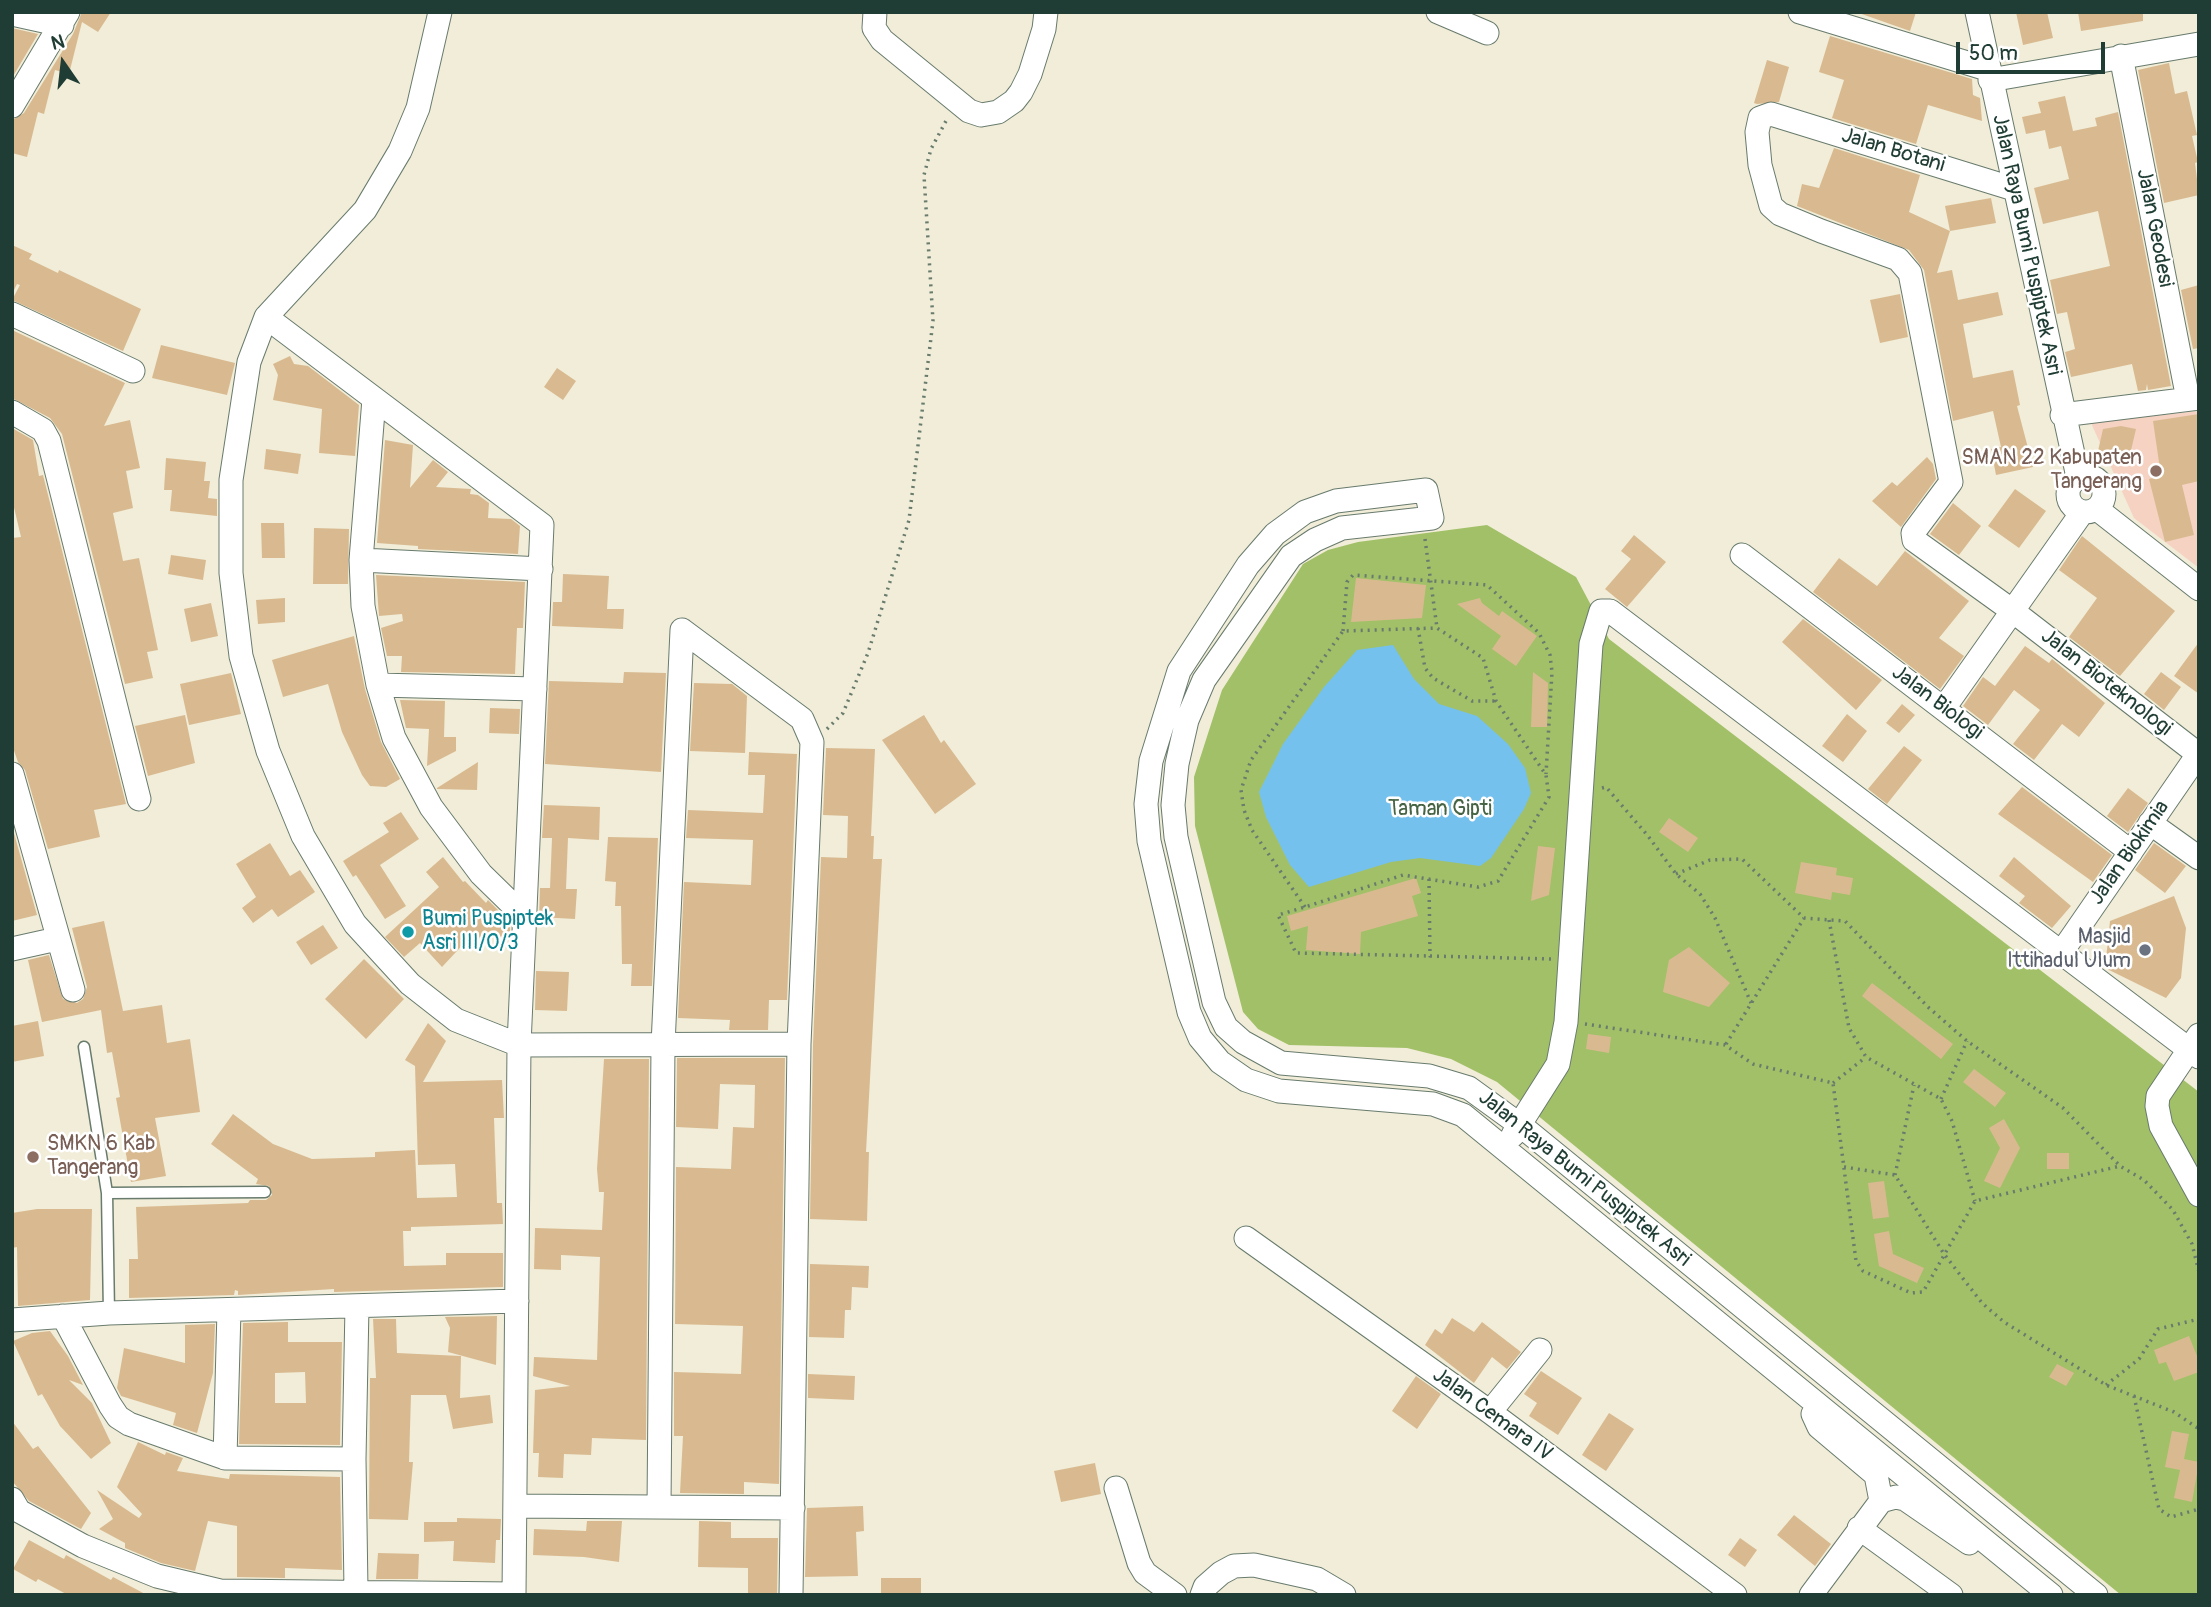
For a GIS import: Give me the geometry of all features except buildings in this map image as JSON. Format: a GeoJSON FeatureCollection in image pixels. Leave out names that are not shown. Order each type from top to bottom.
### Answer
{"type":"FeatureCollection","features":[{"type":"Feature","properties":{"kind":"street"},"geometry":{"type":"LineString","coordinates":[[440,12],[418,108],[400,151],[365,210],[266,317],[249,362],[231,480],[231,560],[241,656],[268,751],[303,836],[355,924],[411,984],[456,1020],[519,1045],[799,1044]]}},
{"type":"Feature","properties":{"kind":"street"},"geometry":{"type":"LineString","coordinates":[[875,12],[874,28],[882,40],[959,103],[981,115],[998,112],[1014,101],[1030,74],[1044,29],[1045,13]]}},
{"type":"Feature","properties":{"kind":"street"},"geometry":{"type":"LineString","coordinates":[[1438,12],[1487,33]]}},
{"type":"Feature","properties":{"kind":"street"},"geometry":{"type":"LineString","coordinates":[[1800,12],[1989,75],[2199,44]]}},
{"type":"Feature","properties":{"kind":"street","name":"Jalan Raya Bumi Puspiptek Asri"},"geometry":{"type":"LineString","coordinates":[[1977,12],[2062,415],[2078,477],[2068,486],[2067,499],[2199,589]]}},
{"type":"Feature","properties":{"kind":"street"},"geometry":{"type":"LineString","coordinates":[[12,14],[65,19],[12,106]]}},
{"type":"Feature","properties":{"kind":"street","name":"Jalan Geodesi"},"geometry":{"type":"LineString","coordinates":[[2120,56],[2194,399]]}},
{"type":"Feature","properties":{"kind":"street","name":"Jalan Botani"},"geometry":{"type":"LineString","coordinates":[[1910,272],[1898,260],[1780,214],[1771,206],[1762,178],[1757,132],[1760,118],[1772,114],[2014,189]]}},
{"type":"Feature","properties":{"kind":"street","name":"Jalan Bioteknologi"},"geometry":{"type":"LineString","coordinates":[[1910,272],[1951,482],[1913,537],[2198,753]]}},
{"type":"Feature","properties":{"kind":"street"},"geometry":{"type":"LineString","coordinates":[[12,314],[133,371]]}},
{"type":"Feature","properties":{"kind":"street"},"geometry":{"type":"LineString","coordinates":[[15,1509],[83,1546],[170,1579],[220,1591],[514,1594],[519,1045],[542,526],[266,317]]}},
{"type":"Feature","properties":{"kind":"street"},"geometry":{"type":"LineString","coordinates":[[374,399],[361,560],[363,606],[378,685],[394,738],[431,807],[481,874],[525,917]]}},
{"type":"Feature","properties":{"kind":"street"},"geometry":{"type":"LineString","coordinates":[[2062,415],[2194,399]]}},
{"type":"Feature","properties":{"kind":"street"},"geometry":{"type":"LineString","coordinates":[[12,412],[43,430],[49,441],[139,799]]}},
{"type":"Feature","properties":{"kind":"street","name":"Jalan Raya Bumi Puspiptek Asri"},"geometry":{"type":"LineString","coordinates":[[2051,1595],[1463,1115],[1450,1108],[1279,1091],[1246,1080],[1220,1062],[1200,1038],[1189,1012],[1149,841],[1146,804],[1151,761],[1179,671],[1257,555],[1275,534],[1305,512],[1336,501],[1426,490],[1432,518],[1342,528],[1315,540],[1284,565],[1204,680],[1187,720],[1176,777],[1176,837],[1214,1002],[1226,1027],[1243,1042],[1281,1063],[1429,1076],[1469,1088],[1520,1125],[2096,1595]]}},
{"type":"Feature","properties":{"kind":"street"},"geometry":{"type":"LineString","coordinates":[[1944,708],[2089,512]]}},
{"type":"Feature","properties":{"kind":"street","name":"Jalan Biologi"},"geometry":{"type":"LineString","coordinates":[[1742,555],[2131,852]]}},
{"type":"Feature","properties":{"kind":"street"},"geometry":{"type":"LineString","coordinates":[[361,560],[541,569]]}},
{"type":"Feature","properties":{"kind":"street"},"geometry":{"type":"LineString","coordinates":[[1504,1150],[1558,1064],[1566,1022],[1591,644],[1601,611],[1610,611],[2061,953],[2196,1047],[2158,1096],[2157,1106],[2161,1126],[2199,1195]]}},
{"type":"Feature","properties":{"kind":"street"},"geometry":{"type":"LineString","coordinates":[[659,1507],[663,1045],[682,630],[802,719],[812,742],[799,1044],[790,1595]]}},
{"type":"Feature","properties":{"kind":"street"},"geometry":{"type":"LineString","coordinates":[[378,685],[535,689]]}},
{"type":"Feature","properties":{"kind":"street","name":"Jalan Biokimia"},"geometry":{"type":"LineString","coordinates":[[2061,953],[2198,753]]}},
{"type":"Feature","properties":{"kind":"street"},"geometry":{"type":"LineString","coordinates":[[12,774],[73,990]]}},
{"type":"Feature","properties":{"kind":"street"},"geometry":{"type":"LineString","coordinates":[[2150,823],[2199,858]]}},
{"type":"Feature","properties":{"kind":"street"},"geometry":{"type":"LineString","coordinates":[[12,949],[57,939]]}},
{"type":"Feature","properties":{"kind":"street","name":"Jalan Cemara IV"},"geometry":{"type":"LineString","coordinates":[[1246,1238],[1490,1412],[1735,1595]]}},
{"type":"Feature","properties":{"kind":"street"},"geometry":{"type":"LineString","coordinates":[[12,1320],[109,1313],[517,1301]]}},
{"type":"Feature","properties":{"kind":"street"},"geometry":{"type":"LineString","coordinates":[[357,1306],[354,1460],[369,1592]]}},
{"type":"Feature","properties":{"kind":"street"},"geometry":{"type":"LineString","coordinates":[[225,1458],[229,1310]]}},
{"type":"Feature","properties":{"kind":"street"},"geometry":{"type":"LineString","coordinates":[[63,1316],[118,1417],[225,1458],[354,1460]]}},
{"type":"Feature","properties":{"kind":"street"},"geometry":{"type":"LineString","coordinates":[[1490,1412],[1541,1350]]}},
{"type":"Feature","properties":{"kind":"street"},"geometry":{"type":"LineString","coordinates":[[1807,1398],[1819,1427],[1879,1479],[1881,1501]]}},
{"type":"Feature","properties":{"kind":"street"},"geometry":{"type":"LineString","coordinates":[[1116,1488],[1139,1563],[1146,1573],[1175,1595]]}},
{"type":"Feature","properties":{"kind":"street"},"geometry":{"type":"LineString","coordinates":[[1811,1595],[1881,1501],[1896,1497],[1905,1499],[1959,1539],[2002,1554]]}},
{"type":"Feature","properties":{"kind":"street"},"geometry":{"type":"LineString","coordinates":[[515,1506],[793,1508]]}},
{"type":"Feature","properties":{"kind":"street"},"geometry":{"type":"LineString","coordinates":[[1859,1528],[1951,1595]]}},
{"type":"Feature","properties":{"kind":"street"},"geometry":{"type":"LineString","coordinates":[[1202,1595],[1205,1587],[1221,1573],[1234,1566],[1254,1564],[1317,1579],[1344,1595]]}},
{"type":"Feature","properties":{"kind":"lane"},"geometry":{"type":"LineString","coordinates":[[84,1047],[107,1193],[109,1313]]}},
{"type":"Feature","properties":{"kind":"lane"},"geometry":{"type":"LineString","coordinates":[[107,1193],[265,1192]]}},
{"type":"Feature","properties":{"kind":"path"},"geometry":{"type":"LineString","coordinates":[[812,742],[843,713],[868,653],[909,520],[933,321],[924,175],[931,149],[959,103]]}},
{"type":"Feature","properties":{"kind":"path"},"geometry":{"type":"LineString","coordinates":[[1423,520],[1437,628]]}},
{"type":"Feature","properties":{"kind":"path"},"geometry":{"type":"LineString","coordinates":[[1305,907],[1252,830],[1241,790],[1251,760],[1343,631],[1347,582],[1353,575],[1487,585],[1539,633],[1550,655],[1552,672],[1546,775],[1549,797],[1498,881],[1478,887],[1404,875],[1305,907],[1278,915],[1296,953],[1570,960]]}},
{"type":"Feature","properties":{"kind":"path"},"geometry":{"type":"LineString","coordinates":[[1418,628],[1425,668],[1433,678],[1472,701],[1496,701]]}},
{"type":"Feature","properties":{"kind":"path"},"geometry":{"type":"LineString","coordinates":[[1343,631],[1437,628],[1483,658],[1496,701],[1546,775]]}},
{"type":"Feature","properties":{"kind":"path"},"geometry":{"type":"LineString","coordinates":[[1549,797],[1606,787],[1676,874],[1700,894],[1715,918],[1751,1003]]}},
{"type":"Feature","properties":{"kind":"path"},"geometry":{"type":"LineString","coordinates":[[1676,874],[1710,860],[1742,859],[1804,918],[1845,921],[1928,1007],[1967,1041],[2063,1108],[2120,1166],[2144,1180],[2173,1210],[2192,1244],[2199,1272]]}},
{"type":"Feature","properties":{"kind":"path"},"geometry":{"type":"LineString","coordinates":[[1429,879],[1430,956]]}},
{"type":"Feature","properties":{"kind":"path"},"geometry":{"type":"LineString","coordinates":[[1725,1045],[1804,918]]}},
{"type":"Feature","properties":{"kind":"path"},"geometry":{"type":"LineString","coordinates":[[1829,920],[1849,1027],[1866,1057],[1941,1099],[1952,1121],[1975,1201]]}},
{"type":"Feature","properties":{"kind":"path"},"geometry":{"type":"LineString","coordinates":[[1566,1022],[1725,1045],[1753,1064],[1833,1083]]}},
{"type":"Feature","properties":{"kind":"path"},"geometry":{"type":"LineString","coordinates":[[1941,1099],[1967,1041]]}},
{"type":"Feature","properties":{"kind":"path"},"geometry":{"type":"LineString","coordinates":[[1833,1083],[1866,1057]]}},
{"type":"Feature","properties":{"kind":"path"},"geometry":{"type":"LineString","coordinates":[[1833,1083],[1856,1261],[1863,1271],[1911,1293],[1923,1292],[1975,1201],[2120,1166]]}},
{"type":"Feature","properties":{"kind":"path"},"geometry":{"type":"LineString","coordinates":[[1914,1084],[1895,1175],[1944,1254],[1982,1303],[2004,1322],[2106,1385],[2174,1412],[2199,1429]]}},
{"type":"Feature","properties":{"kind":"path"},"geometry":{"type":"LineString","coordinates":[[1844,1167],[1895,1175]]}},
{"type":"Feature","properties":{"kind":"path"},"geometry":{"type":"LineString","coordinates":[[2106,1385],[2139,1359],[2158,1329],[2199,1319]]}},
{"type":"Feature","properties":{"kind":"path"},"geometry":{"type":"LineString","coordinates":[[2134,1396],[2159,1509],[2171,1517],[2199,1509]]}},
{"type":"Feature","properties":{"kind":"shaded area","name":"SMAN 22 Kabupaten Tangerang"},"geometry":{"type":"Polygon","coordinates":[[[2199,411],[2199,568],[2134,518],[2091,423],[2199,411]]]}},
{"type":"Feature","properties":{"kind":"green space","name":"Taman Gipti"},"geometry":{"type":"Polygon","coordinates":[[[1487,525],[1576,577],[1609,639],[2199,1092],[2199,1595],[2121,1595],[1497,1082],[1451,1059],[1407,1048],[1289,1045],[1258,1029],[1243,1012],[1195,826],[1194,777],[1222,690],[1303,564],[1328,550],[1358,542],[1487,525]]]}},
{"type":"Feature","properties":{"kind":"water"},"geometry":{"type":"Polygon","coordinates":[[[1393,645],[1414,679],[1439,704],[1477,716],[1508,744],[1525,768],[1531,793],[1524,809],[1491,858],[1480,866],[1420,858],[1391,862],[1309,887],[1290,865],[1266,817],[1259,792],[1283,744],[1324,687],[1357,650],[1393,645]]]}},
{"type":"Feature","properties":{"kind":"place","name":"SMAN 22 Kabupaten Tangerang"},"geometry":{"type":"Point","coordinates":[2156,471]}},
{"type":"Feature","properties":{"kind":"place","name":"Bumi Puspiptek Asri III/O/3"},"geometry":{"type":"Point","coordinates":[408,932]}},
{"type":"Feature","properties":{"kind":"place","name":"Masjid Ittihadul Ulum"},"geometry":{"type":"Point","coordinates":[2145,950]}},
{"type":"Feature","properties":{"kind":"place","name":"SMKN 6 Kab Tangerang"},"geometry":{"type":"Point","coordinates":[33,1157]}}]}
